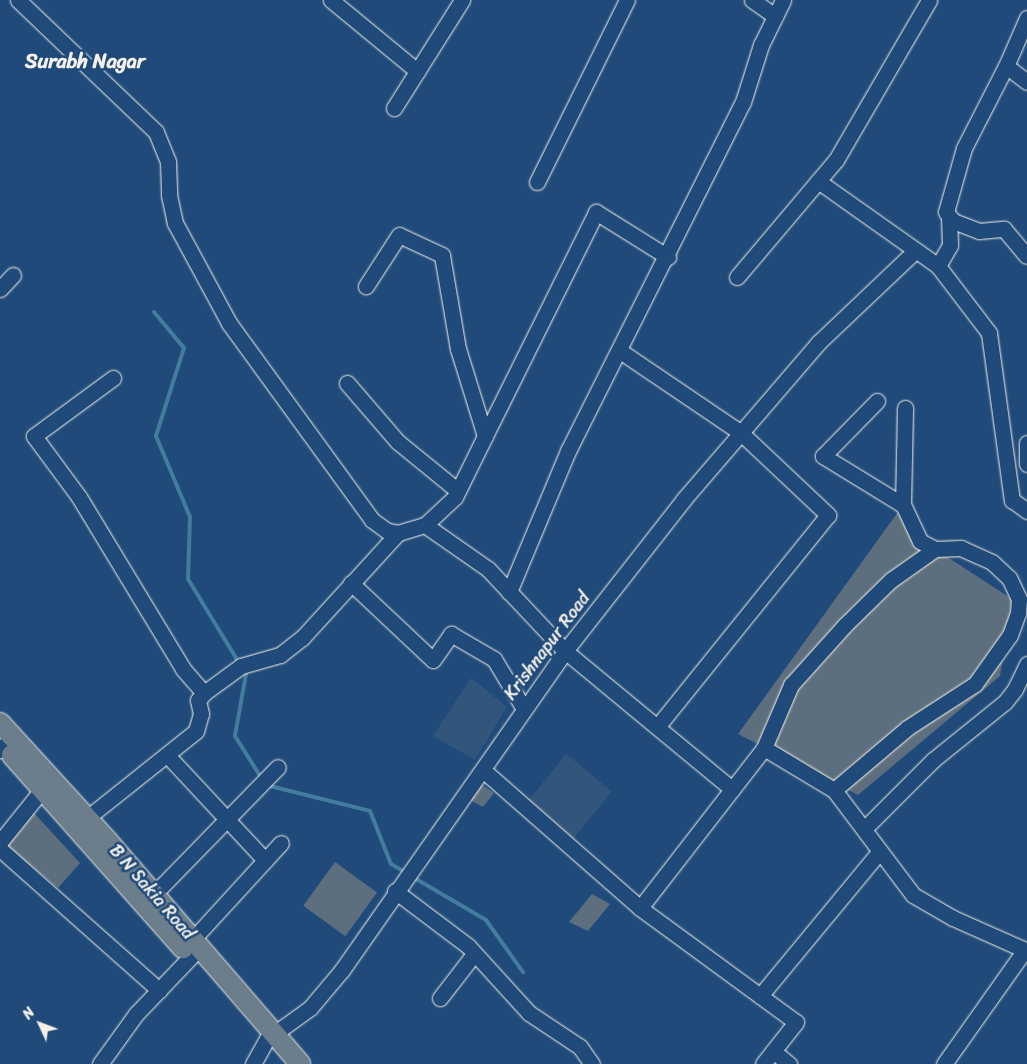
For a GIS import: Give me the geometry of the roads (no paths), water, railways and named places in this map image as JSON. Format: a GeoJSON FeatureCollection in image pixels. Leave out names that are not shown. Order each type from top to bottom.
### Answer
{"type":"FeatureCollection","features":[{"type":"Feature","properties":{"kind":"main road","name":"B N Sakia Road"},"geometry":{"type":"LineString","coordinates":[[0,723],[47,784],[194,947],[271,1036],[300,1064]]}},
{"type":"Feature","properties":{"kind":"main road","name":"B N Sakia Road"},"geometry":{"type":"LineString","coordinates":[[1,746],[87,818],[154,894],[194,947]]}},
{"type":"Feature","properties":{"kind":"main road","name":"B N Sakia Road"},"geometry":{"type":"LineString","coordinates":[[271,1036],[289,1064]]}},
{"type":"Feature","properties":{"kind":"street"},"geometry":{"type":"LineString","coordinates":[[18,0],[156,132],[168,160],[169,195],[175,223],[230,323],[372,520],[387,531],[398,533],[426,525],[458,491],[596,212],[668,257]]}},
{"type":"Feature","properties":{"kind":"street"},"geometry":{"type":"LineString","coordinates":[[331,0],[417,71]]}},
{"type":"Feature","properties":{"kind":"street"},"geometry":{"type":"LineString","coordinates":[[394,108],[462,0]]}},
{"type":"Feature","properties":{"kind":"street"},"geometry":{"type":"LineString","coordinates":[[537,182],[627,0]]}},
{"type":"Feature","properties":{"kind":"street"},"geometry":{"type":"LineString","coordinates":[[752,0],[775,16]]}},
{"type":"Feature","properties":{"kind":"street"},"geometry":{"type":"LineString","coordinates":[[509,592],[568,451],[668,257],[742,102],[761,45],[784,0]]}},
{"type":"Feature","properties":{"kind":"street"},"geometry":{"type":"LineString","coordinates":[[737,277],[836,160],[929,0]]}},
{"type":"Feature","properties":{"kind":"street"},"geometry":{"type":"LineString","coordinates":[[938,266],[950,245],[949,219],[946,212],[964,148],[1006,66],[1027,18]]}},
{"type":"Feature","properties":{"kind":"street"},"geometry":{"type":"LineString","coordinates":[[1006,66],[1027,82]]}},
{"type":"Feature","properties":{"kind":"street"},"geometry":{"type":"LineString","coordinates":[[818,181],[914,252],[938,266],[989,333],[1012,500],[1027,511]]}},
{"type":"Feature","properties":{"kind":"street"},"geometry":{"type":"LineString","coordinates":[[949,219],[979,231],[1004,229],[1027,256]]}},
{"type":"Feature","properties":{"kind":"street"},"geometry":{"type":"LineString","coordinates":[[366,286],[399,235],[442,256],[458,349],[485,436]]}},
{"type":"Feature","properties":{"kind":"street","name":"Krishnapur Road"},"geometry":{"type":"LineString","coordinates":[[271,1036],[310,1008],[342,970],[394,891],[483,770],[565,651],[684,500],[818,343],[870,296],[914,252]]}},
{"type":"Feature","properties":{"kind":"street"},"geometry":{"type":"LineString","coordinates":[[0,290],[13,275]]}},
{"type":"Feature","properties":{"kind":"street"},"geometry":{"type":"LineString","coordinates":[[620,351],[741,433],[828,515],[656,726]]}},
{"type":"Feature","properties":{"kind":"street"},"geometry":{"type":"LineString","coordinates":[[113,378],[34,436],[79,498],[183,669],[204,693]]}},
{"type":"Feature","properties":{"kind":"street"},"geometry":{"type":"LineString","coordinates":[[346,383],[398,442],[458,491]]}},
{"type":"Feature","properties":{"kind":"street"},"geometry":{"type":"LineString","coordinates":[[877,401],[823,456],[903,505]]}},
{"type":"Feature","properties":{"kind":"street"},"geometry":{"type":"LineString","coordinates":[[834,790],[907,728],[975,684],[1010,636],[1019,599],[1009,578],[992,562],[961,548],[935,549],[920,541],[903,505],[905,408]]}},
{"type":"Feature","properties":{"kind":"street"},"geometry":{"type":"LineString","coordinates":[[1027,443],[1027,464]]}},
{"type":"Feature","properties":{"kind":"street"},"geometry":{"type":"LineString","coordinates":[[426,525],[488,570],[565,651],[732,789]]}},
{"type":"Feature","properties":{"kind":"street"},"geometry":{"type":"LineString","coordinates":[[87,818],[196,730],[202,714],[198,700],[204,693],[241,666],[280,655],[324,616],[351,582],[398,533]]}},
{"type":"Feature","properties":{"kind":"street"},"geometry":{"type":"LineString","coordinates":[[640,908],[764,748],[791,685],[845,625],[891,580],[935,549]]}},
{"type":"Feature","properties":{"kind":"street"},"geometry":{"type":"LineString","coordinates":[[351,582],[433,660],[451,634],[494,659],[524,708]]}},
{"type":"Feature","properties":{"kind":"street"},"geometry":{"type":"LineString","coordinates":[[864,829],[933,760],[1005,702],[1015,689],[1027,664]]}},
{"type":"Feature","properties":{"kind":"street"},"geometry":{"type":"LineString","coordinates":[[764,748],[834,790],[913,895],[952,918],[1025,951],[944,1064]]}},
{"type":"Feature","properties":{"kind":"street"},"geometry":{"type":"LineString","coordinates":[[167,755],[265,860]]}},
{"type":"Feature","properties":{"kind":"street"},"geometry":{"type":"LineString","coordinates":[[154,894],[278,768]]}},
{"type":"Feature","properties":{"kind":"street"},"geometry":{"type":"LineString","coordinates":[[483,770],[640,908],[796,1022],[763,1064]]}},
{"type":"Feature","properties":{"kind":"street"},"geometry":{"type":"LineString","coordinates":[[0,842],[47,784]]}},
{"type":"Feature","properties":{"kind":"street"},"geometry":{"type":"LineString","coordinates":[[100,1064],[136,1014],[159,990],[281,843]]}},
{"type":"Feature","properties":{"kind":"street"},"geometry":{"type":"LineString","coordinates":[[0,849],[159,990]]}},
{"type":"Feature","properties":{"kind":"street"},"geometry":{"type":"LineString","coordinates":[[760,996],[880,851]]}},
{"type":"Feature","properties":{"kind":"street"},"geometry":{"type":"LineString","coordinates":[[394,891],[426,912],[474,954],[529,1012],[580,1047],[592,1064]]}},
{"type":"Feature","properties":{"kind":"street"},"geometry":{"type":"LineString","coordinates":[[440,998],[474,954]]}},
{"type":"Feature","properties":{"kind":"street"},"geometry":{"type":"LineString","coordinates":[[253,1064],[271,1036]]}},
{"type":"Feature","properties":{"kind":"street"},"geometry":{"type":"LineString","coordinates":[[773,1051],[789,1064]]}},
{"type":"Feature","properties":{"kind":"waterway"},"geometry":{"type":"LineString","coordinates":[[154,312],[184,348],[156,436],[190,517],[188,579],[239,663]]}},
{"type":"Feature","properties":{"kind":"waterway"},"geometry":{"type":"LineString","coordinates":[[243,669],[246,674],[235,736],[262,779]]}},
{"type":"Feature","properties":{"kind":"waterway"},"geometry":{"type":"LineString","coordinates":[[266,785],[370,811],[391,864],[405,872]]}},
{"type":"Feature","properties":{"kind":"waterway"},"geometry":{"type":"LineString","coordinates":[[411,876],[486,920],[523,972]]}},
{"type":"Feature","properties":{"kind":"district","name":"Surabh Nagar"},"geometry":{"type":"Point","coordinates":[85,61]}}]}
